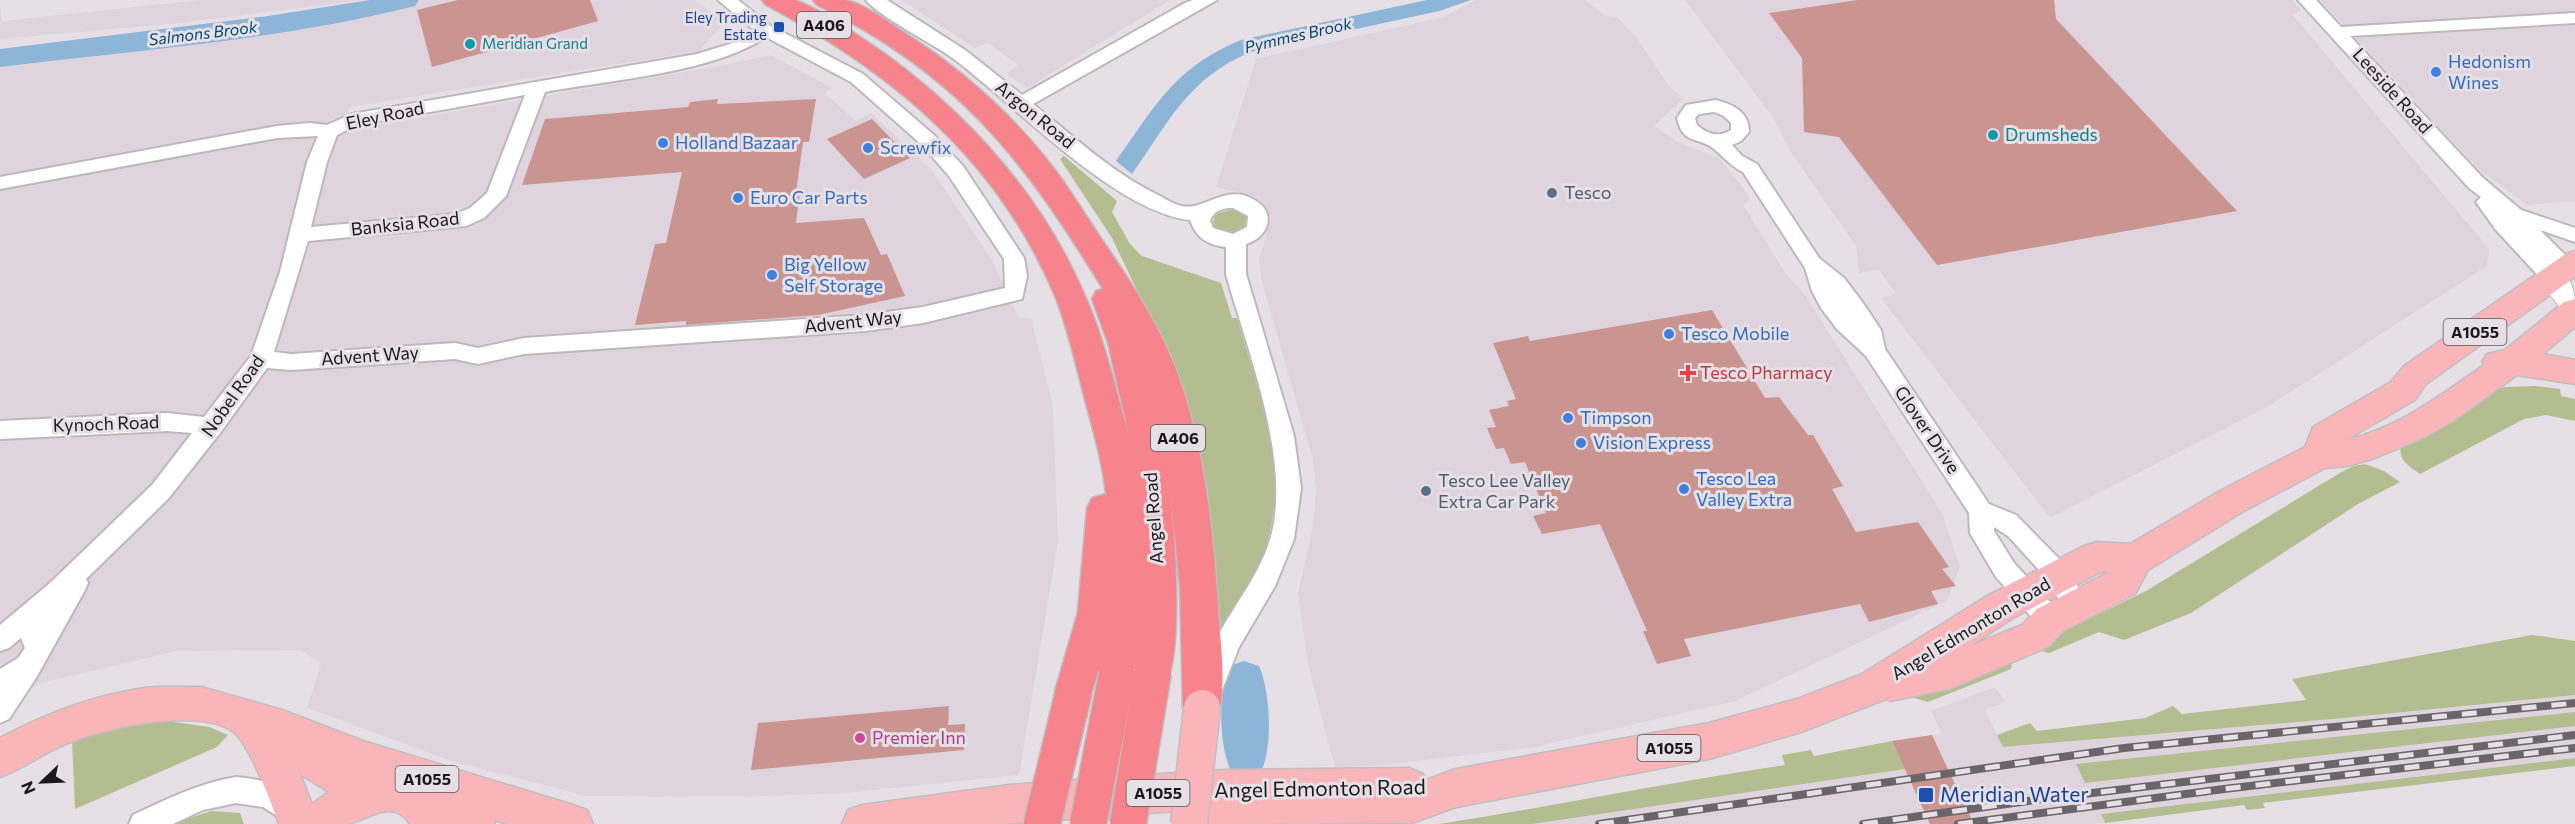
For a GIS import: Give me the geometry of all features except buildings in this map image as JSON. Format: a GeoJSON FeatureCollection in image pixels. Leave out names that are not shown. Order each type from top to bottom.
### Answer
{"type":"FeatureCollection","features":[{"type":"Feature","properties":{"kind":"highway","name":"A406"},"geometry":{"type":"LineString","coordinates":[[776,0],[830,29],[881,62],[938,108],[999,173],[1028,215],[1069,294],[1084,332],[1103,407]]}},
{"type":"Feature","properties":{"kind":"highway","name":"A406"},"geometry":{"type":"LineString","coordinates":[[826,0],[887,33],[948,77],[1010,135],[1043,174],[1122,292],[1141,326],[1166,389],[1181,452],[1193,541],[1206,687]]}},
{"type":"Feature","properties":{"kind":"highway","name":"Angel Road"},"geometry":{"type":"LineString","coordinates":[[1075,222],[1112,310],[1125,348],[1146,438],[1155,500],[1158,561],[1135,673],[1088,824]]}},
{"type":"Feature","properties":{"kind":"highway","name":"Angel Road"},"geometry":{"type":"LineString","coordinates":[[1103,407],[1116,449],[1124,544],[1123,610],[1135,673],[1128,824]]}},
{"type":"Feature","properties":{"kind":"highway"},"geometry":{"type":"LineString","coordinates":[[1042,824],[1074,691],[1096,612],[1103,516],[1103,407]]}},
{"type":"Feature","properties":{"kind":"main road","name":"A1055"},"geometry":{"type":"LineString","coordinates":[[2320,455],[2325,436],[2403,391],[2415,375],[2569,274]]}},
{"type":"Feature","properties":{"kind":"main road","name":"A1055"},"geometry":{"type":"LineString","coordinates":[[2472,392],[2512,362],[2575,308]]}},
{"type":"Feature","properties":{"kind":"main road"},"geometry":{"type":"LineString","coordinates":[[2403,391],[2432,383],[2470,366],[2512,362],[2575,372]]}},
{"type":"Feature","properties":{"kind":"main road"},"geometry":{"type":"LineString","coordinates":[[2472,392],[2485,385],[2521,380],[2575,389]]}},
{"type":"Feature","properties":{"kind":"main road","name":"Angel Edmonton Road"},"geometry":{"type":"LineString","coordinates":[[1216,824],[1353,813],[1412,804],[1456,788],[1709,741],[1801,715],[1876,686],[1918,680],[1948,672],[2035,636],[2052,600],[2122,583],[2135,559],[2232,501],[2320,455],[2347,453],[2372,446],[2413,428],[2472,392]]}},
{"type":"Feature","properties":{"kind":"main road","name":"A406"},"geometry":{"type":"LineString","coordinates":[[1189,824],[1206,687]]}},
{"type":"Feature","properties":{"kind":"main road","name":"A1055"},"geometry":{"type":"LineString","coordinates":[[0,759],[45,734],[74,722],[124,708],[172,702],[201,704],[226,710],[363,759],[573,824]]}},
{"type":"Feature","properties":{"kind":"main road","name":"A1055"},"geometry":{"type":"LineString","coordinates":[[264,723],[339,780],[413,806],[475,824]]}},
{"type":"Feature","properties":{"kind":"main road"},"geometry":{"type":"LineString","coordinates":[[264,723],[275,761],[305,822],[365,796],[413,806]]}},
{"type":"Feature","properties":{"kind":"main road","name":"Angel Edmonton Road"},"geometry":{"type":"LineString","coordinates":[[862,824],[1010,804],[1225,789],[1456,788]]}},
{"type":"Feature","properties":{"kind":"street","name":"Advent Way"},"geometry":{"type":"LineString","coordinates":[[261,359],[291,362],[456,351],[478,356],[524,346],[865,323],[923,315],[997,296],[1016,294],[1017,276],[1014,258],[956,171],[928,140],[857,78],[765,30],[727,0]]}},
{"type":"Feature","properties":{"kind":"street","name":"Argon Road"},"geometry":{"type":"LineString","coordinates":[[875,0],[959,54],[1133,193],[1176,212],[1202,215]]}},
{"type":"Feature","properties":{"kind":"street"},"geometry":{"type":"LineString","coordinates":[[1020,104],[1191,7],[1208,0]]}},
{"type":"Feature","properties":{"kind":"street","name":"Leeside Road"},"geometry":{"type":"LineString","coordinates":[[2307,0],[2476,183],[2504,205],[2569,274],[2575,308]]}},
{"type":"Feature","properties":{"kind":"street"},"geometry":{"type":"LineString","coordinates":[[2337,32],[2575,18]]}},
{"type":"Feature","properties":{"kind":"street","name":"Eley Road"},"geometry":{"type":"LineString","coordinates":[[0,183],[277,132],[309,129],[329,131],[352,120],[726,53],[765,30]]}},
{"type":"Feature","properties":{"kind":"street","name":"Banksia Road"},"geometry":{"type":"LineString","coordinates":[[300,235],[459,222],[477,213],[496,196],[537,88]]}},
{"type":"Feature","properties":{"kind":"street","name":"Nobel Road"},"geometry":{"type":"LineString","coordinates":[[0,640],[94,557],[160,492],[212,427],[261,359],[300,235],[317,162],[329,131]]}},
{"type":"Feature","properties":{"kind":"street","name":"Glover Drive"},"geometry":{"type":"LineString","coordinates":[[1727,139],[1735,160],[1750,168],[1815,266],[1818,286],[1851,333],[1874,350],[1981,511],[1982,533],[2052,600]]}},
{"type":"Feature","properties":{"kind":"street","name":"Leeside Road"},"geometry":{"type":"LineString","coordinates":[[2476,183],[2483,198],[2503,225],[2569,274]]}},
{"type":"Feature","properties":{"kind":"street"},"geometry":{"type":"LineString","coordinates":[[1227,201],[1251,206],[1257,211],[1260,224],[1252,235],[1236,241],[1210,237],[1201,227],[1202,215],[1212,205],[1227,201]]}},
{"type":"Feature","properties":{"kind":"street","name":"Leeside Road"},"geometry":{"type":"LineString","coordinates":[[2504,205],[2547,227],[2575,235]]}},
{"type":"Feature","properties":{"kind":"street"},"geometry":{"type":"LineString","coordinates":[[1206,687],[1270,569],[1282,539],[1289,488],[1283,436],[1236,274],[1236,241]]}},
{"type":"Feature","properties":{"kind":"street","name":"Kynoch Road"},"geometry":{"type":"LineString","coordinates":[[0,430],[167,422],[212,427]]}},
{"type":"Feature","properties":{"kind":"street"},"geometry":{"type":"LineString","coordinates":[[1981,511],[2008,522],[2052,600]]}},
{"type":"Feature","properties":{"kind":"street","name":"Nobel Road"},"geometry":{"type":"LineString","coordinates":[[0,711],[94,557]]}},
{"type":"Feature","properties":{"kind":"street","name":"Nobel Road"},"geometry":{"type":"LineString","coordinates":[[0,640],[24,634],[37,640],[36,653],[17,674],[0,681]]}},
{"type":"Feature","properties":{"kind":"street"},"geometry":{"type":"LineString","coordinates":[[143,824],[211,794],[252,789],[269,794],[305,822]]}},
{"type":"Feature","properties":{"kind":"shaded area"},"geometry":{"type":"Polygon","coordinates":[[[201,0],[364,0],[180,23],[0,39],[0,7],[2,21],[201,0]]]}},
{"type":"Feature","properties":{"kind":"shaded area"},"geometry":{"type":"Polygon","coordinates":[[[423,0],[695,0],[725,22],[699,51],[349,107],[346,130],[714,67],[770,55],[833,88],[825,93],[856,121],[871,113],[931,169],[992,260],[1018,317],[1031,319],[1053,406],[1058,542],[1019,775],[845,793],[738,797],[586,796],[449,760],[307,708],[321,664],[301,650],[177,651],[45,682],[0,703],[0,61],[364,16],[423,0]]]}},
{"type":"Feature","properties":{"kind":"shaded area"},"geometry":{"type":"Polygon","coordinates":[[[901,0],[1170,0],[1027,88],[1007,74],[1018,65],[988,43],[975,48],[901,0]]]}},
{"type":"Feature","properties":{"kind":"shaded area"},"geometry":{"type":"Polygon","coordinates":[[[1475,0],[1585,0],[1606,16],[1617,17],[1637,38],[1669,86],[1684,98],[1654,126],[1678,142],[1720,159],[1747,193],[1750,200],[1743,205],[1786,274],[1804,293],[1942,513],[1960,567],[1947,601],[1735,701],[1534,747],[1383,765],[1335,768],[1308,664],[1298,593],[1313,527],[1316,489],[1313,460],[1261,278],[1259,260],[1272,216],[1253,196],[1216,187],[1256,59],[1444,17],[1475,0]]]}},
{"type":"Feature","properties":{"kind":"shaded area"},"geometry":{"type":"Polygon","coordinates":[[[1685,0],[2292,0],[2301,10],[2293,15],[2489,249],[2487,266],[2267,407],[2050,518],[1881,298],[1896,294],[1879,270],[1859,273],[1856,246],[1790,151],[1774,119],[1685,0]]]}},
{"type":"Feature","properties":{"kind":"shaded area"},"geometry":{"type":"Polygon","coordinates":[[[2320,0],[2575,0],[2575,201],[2527,205],[2477,168],[2320,0]]]}},
{"type":"Feature","properties":{"kind":"shaded area"},"geometry":{"type":"Polygon","coordinates":[[[1995,687],[2006,702],[1985,710],[2003,747],[2333,719],[2575,695],[2575,758],[2101,814],[2105,823],[2094,824],[1532,824],[1904,769],[1892,741],[1942,734],[1931,711],[1995,687]]]}},
{"type":"Feature","properties":{"kind":"green space"},"geometry":{"type":"Polygon","coordinates":[[[1064,156],[1117,201],[1112,212],[1130,244],[1142,256],[1221,283],[1232,318],[1237,318],[1265,413],[1275,476],[1274,507],[1268,540],[1256,573],[1223,628],[1215,627],[1155,328],[1112,238],[1060,159],[1064,156]]]}},
{"type":"Feature","properties":{"kind":"green space"},"geometry":{"type":"Polygon","coordinates":[[[1233,209],[1246,215],[1245,226],[1230,233],[1215,228],[1213,221],[1216,214],[1233,209]]]}},
{"type":"Feature","properties":{"kind":"green space"},"geometry":{"type":"Polygon","coordinates":[[[2535,386],[2560,389],[2561,396],[2575,399],[2575,421],[2546,415],[2524,419],[2420,474],[2402,458],[2402,444],[2490,393],[2505,387],[2535,386]]]}},
{"type":"Feature","properties":{"kind":"green space"},"geometry":{"type":"Polygon","coordinates":[[[2365,464],[2384,471],[2400,482],[2358,504],[2191,613],[2124,640],[2099,632],[2049,653],[2030,648],[2146,591],[2340,473],[2353,466],[2365,464]]]}},
{"type":"Feature","properties":{"kind":"green space"},"geometry":{"type":"Polygon","coordinates":[[[2532,635],[2575,641],[2575,695],[2333,719],[2003,747],[1997,735],[2030,723],[2037,731],[2145,718],[2173,706],[2182,714],[2306,700],[2292,679],[2532,635]]]}},
{"type":"Feature","properties":{"kind":"green space"},"geometry":{"type":"Polygon","coordinates":[[[2013,655],[2011,669],[1928,702],[1911,697],[2013,655]]]}},
{"type":"Feature","properties":{"kind":"green space"},"geometry":{"type":"Polygon","coordinates":[[[2575,712],[2575,726],[2085,783],[2076,764],[2575,712]]]}},
{"type":"Feature","properties":{"kind":"green space"},"geometry":{"type":"Polygon","coordinates":[[[167,721],[209,727],[228,735],[217,747],[75,809],[72,741],[105,730],[167,721]]]}},
{"type":"Feature","properties":{"kind":"green space"},"geometry":{"type":"Polygon","coordinates":[[[1892,741],[1905,769],[1532,824],[1439,824],[1785,765],[1782,755],[1811,750],[1814,756],[1892,741]]]}},
{"type":"Feature","properties":{"kind":"green space"},"geometry":{"type":"Polygon","coordinates":[[[2575,758],[2575,766],[2263,803],[2265,808],[2247,810],[2244,805],[2105,823],[2101,814],[2575,758]]]}},
{"type":"Feature","properties":{"kind":"green space"},"geometry":{"type":"Polygon","coordinates":[[[211,811],[240,813],[244,824],[172,824],[211,811]]]}},
{"type":"Feature","properties":{"kind":"water"},"geometry":{"type":"Polygon","coordinates":[[[1427,0],[1471,0],[1439,11],[1251,52],[1211,74],[1196,88],[1169,120],[1132,174],[1116,161],[1168,90],[1199,63],[1218,51],[1241,40],[1427,0]]]}},
{"type":"Feature","properties":{"kind":"waterway","name":"Salmons Brook"},"geometry":{"type":"LineString","coordinates":[[0,58],[261,26],[364,10],[405,0]]}},
{"type":"Feature","properties":{"kind":"waterway","name":"Pymmes Brook"},"geometry":{"type":"LineString","coordinates":[[1244,680],[1246,754]]}},
{"type":"Feature","properties":{"kind":"railway"},"geometry":{"type":"LineString","coordinates":[[1599,824],[2124,748],[2575,703]]}},
{"type":"Feature","properties":{"kind":"railway"},"geometry":{"type":"LineString","coordinates":[[1863,824],[2042,799],[2575,735]]}},
{"type":"Feature","properties":{"kind":"railway"},"geometry":{"type":"LineString","coordinates":[[1958,824],[2224,789],[2575,748]]}},
{"type":"Feature","properties":{"kind":"place","name":"Eley Trading Estate"},"geometry":{"type":"Point","coordinates":[779,27]}},
{"type":"Feature","properties":{"kind":"place","name":"Meridian Grand"},"geometry":{"type":"Point","coordinates":[470,44]}},
{"type":"Feature","properties":{"kind":"place","name":"Hedonism Wines"},"geometry":{"type":"Point","coordinates":[2436,72]}},
{"type":"Feature","properties":{"kind":"place","name":"Drumsheds"},"geometry":{"type":"Point","coordinates":[1993,135]}},
{"type":"Feature","properties":{"kind":"place","name":"Holland Bazaar"},"geometry":{"type":"Point","coordinates":[663,143]}},
{"type":"Feature","properties":{"kind":"place","name":"Screwfix"},"geometry":{"type":"Point","coordinates":[868,148]}},
{"type":"Feature","properties":{"kind":"place","name":"Tesco"},"geometry":{"type":"Point","coordinates":[1552,193]}},
{"type":"Feature","properties":{"kind":"place","name":"Euro Car Parts"},"geometry":{"type":"Point","coordinates":[738,198]}},
{"type":"Feature","properties":{"kind":"place","name":"Big Yellow Self Storage"},"geometry":{"type":"Point","coordinates":[772,275]}},
{"type":"Feature","properties":{"kind":"place","name":"Tesco Mobile"},"geometry":{"type":"Point","coordinates":[1669,334]}},
{"type":"Feature","properties":{"kind":"place","name":"Tesco Pharmacy"},"geometry":{"type":"Point","coordinates":[1688,373]}},
{"type":"Feature","properties":{"kind":"place","name":"Timpson"},"geometry":{"type":"Point","coordinates":[1568,418]}},
{"type":"Feature","properties":{"kind":"place","name":"Vision Express"},"geometry":{"type":"Point","coordinates":[1581,443]}},
{"type":"Feature","properties":{"kind":"place","name":"Tesco Lea Valley Extra"},"geometry":{"type":"Point","coordinates":[1684,489]}},
{"type":"Feature","properties":{"kind":"place","name":"Tesco Lee Valley Extra Car Park"},"geometry":{"type":"Point","coordinates":[1426,491]}},
{"type":"Feature","properties":{"kind":"place","name":"Premier Inn"},"geometry":{"type":"Point","coordinates":[860,738]}},
{"type":"Feature","properties":{"kind":"place","name":"Meridian Water"},"geometry":{"type":"Point","coordinates":[1926,795]}}]}
